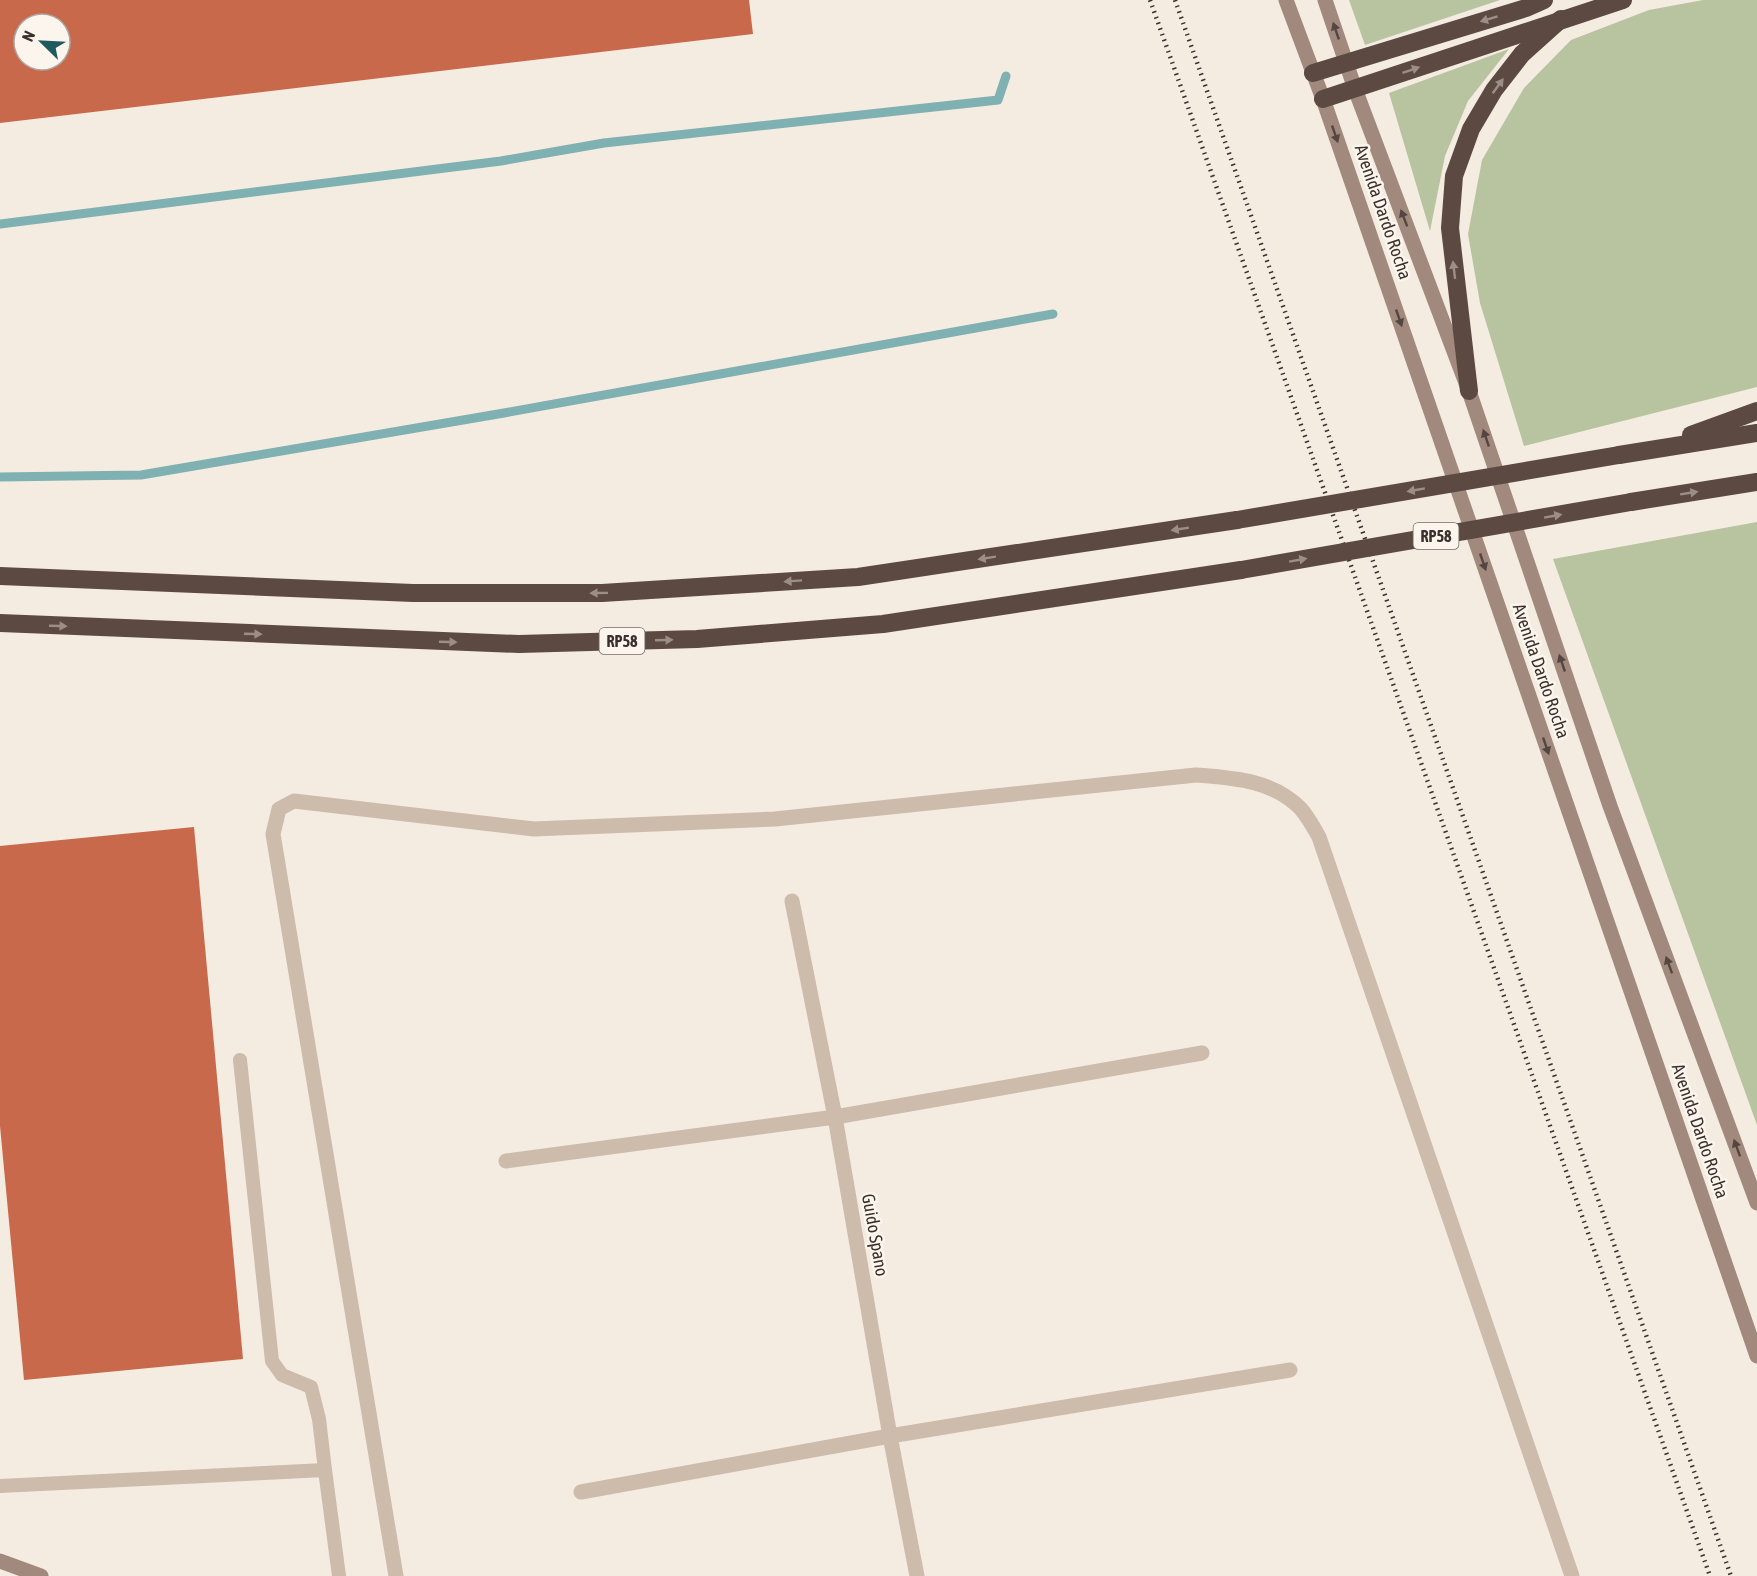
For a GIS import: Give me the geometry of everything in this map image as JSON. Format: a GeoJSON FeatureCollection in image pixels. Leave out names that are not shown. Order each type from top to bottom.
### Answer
{"type":"FeatureCollection","features":[{"type":"Feature","properties":{"kind":"highway"},"geometry":{"type":"LineString","coordinates":[[1313,73],[1526,8],[1544,0]]}},
{"type":"Feature","properties":{"kind":"highway"},"geometry":{"type":"LineString","coordinates":[[1323,99],[1623,0]]}},
{"type":"Feature","properties":{"kind":"highway"},"geometry":{"type":"LineString","coordinates":[[1470,391],[1449,228],[1454,176],[1472,129],[1494,90],[1522,54],[1561,19]]}},
{"type":"Feature","properties":{"kind":"highway"},"geometry":{"type":"LineString","coordinates":[[1650,450],[1757,411]]}},
{"type":"Feature","properties":{"kind":"highway"},"geometry":{"type":"LineString","coordinates":[[0,576],[413,593],[602,593],[858,577],[1238,520],[1757,432]]}},
{"type":"Feature","properties":{"kind":"highway","name":"RP58"},"geometry":{"type":"LineString","coordinates":[[0,623],[519,644],[697,639],[883,624],[1241,570],[1757,482]]}},
{"type":"Feature","properties":{"kind":"main road","name":"Avenida Dardo Rocha"},"geometry":{"type":"LineString","coordinates":[[1286,0],[1323,99],[1757,1356]]}},
{"type":"Feature","properties":{"kind":"main road","name":"Avenida Dardo Rocha"},"geometry":{"type":"LineString","coordinates":[[1325,0],[1355,89],[1470,391],[1610,806],[1757,1203]]}},
{"type":"Feature","properties":{"kind":"main road"},"geometry":{"type":"LineString","coordinates":[[0,1561],[41,1576]]}},
{"type":"Feature","properties":{"kind":"street"},"geometry":{"type":"LineString","coordinates":[[396,1576],[273,834],[279,809],[294,801],[534,829],[774,819],[1196,775],[1243,779],[1274,789],[1301,810],[1319,837],[1572,1576]]}},
{"type":"Feature","properties":{"kind":"street","name":"Guido Spano"},"geometry":{"type":"LineString","coordinates":[[792,901],[835,1117],[890,1436],[917,1576]]}},
{"type":"Feature","properties":{"kind":"street"},"geometry":{"type":"LineString","coordinates":[[506,1161],[835,1117],[1202,1053]]}},
{"type":"Feature","properties":{"kind":"street"},"geometry":{"type":"LineString","coordinates":[[581,1492],[890,1436],[1290,1370]]}},
{"type":"Feature","properties":{"kind":"lane"},"geometry":{"type":"LineString","coordinates":[[240,1060],[272,1361],[282,1375],[311,1387],[319,1419],[339,1576]]}},
{"type":"Feature","properties":{"kind":"lane"},"geometry":{"type":"LineString","coordinates":[[0,1486],[326,1470]]}},
{"type":"Feature","properties":{"kind":"green space"},"geometry":{"type":"Polygon","coordinates":[[[1349,0],[1500,0],[1365,45],[1349,0]]]}},
{"type":"Feature","properties":{"kind":"green space"},"geometry":{"type":"Polygon","coordinates":[[[1703,0],[1757,0],[1757,387],[1524,446],[1480,303],[1468,234],[1482,160],[1524,88],[1571,40],[1649,10],[1703,0]]]}},
{"type":"Feature","properties":{"kind":"green space"},"geometry":{"type":"Polygon","coordinates":[[[1509,49],[1468,101],[1445,156],[1430,231],[1389,93],[1509,49]]]}},
{"type":"Feature","properties":{"kind":"green space"},"geometry":{"type":"Polygon","coordinates":[[[1757,522],[1757,1125],[1553,559],[1757,522]]]}},
{"type":"Feature","properties":{"kind":"building"},"geometry":{"type":"Polygon","coordinates":[[[0,0],[749,0],[753,34],[0,123],[0,0]]]}},
{"type":"Feature","properties":{"kind":"building"},"geometry":{"type":"Polygon","coordinates":[[[194,827],[243,1359],[24,1380],[0,1126],[0,846],[194,827]]]}},
{"type":"Feature","properties":{"kind":"waterway"},"geometry":{"type":"LineString","coordinates":[[0,224],[501,161],[604,143],[998,100],[1006,76]]}},
{"type":"Feature","properties":{"kind":"waterway"},"geometry":{"type":"LineString","coordinates":[[0,477],[141,475],[504,413],[1053,314]]}},
{"type":"Feature","properties":{"kind":"railway"},"geometry":{"type":"LineString","coordinates":[[1150,0],[1710,1576]]}},
{"type":"Feature","properties":{"kind":"railway"},"geometry":{"type":"LineString","coordinates":[[1175,0],[1731,1576]]}}]}
